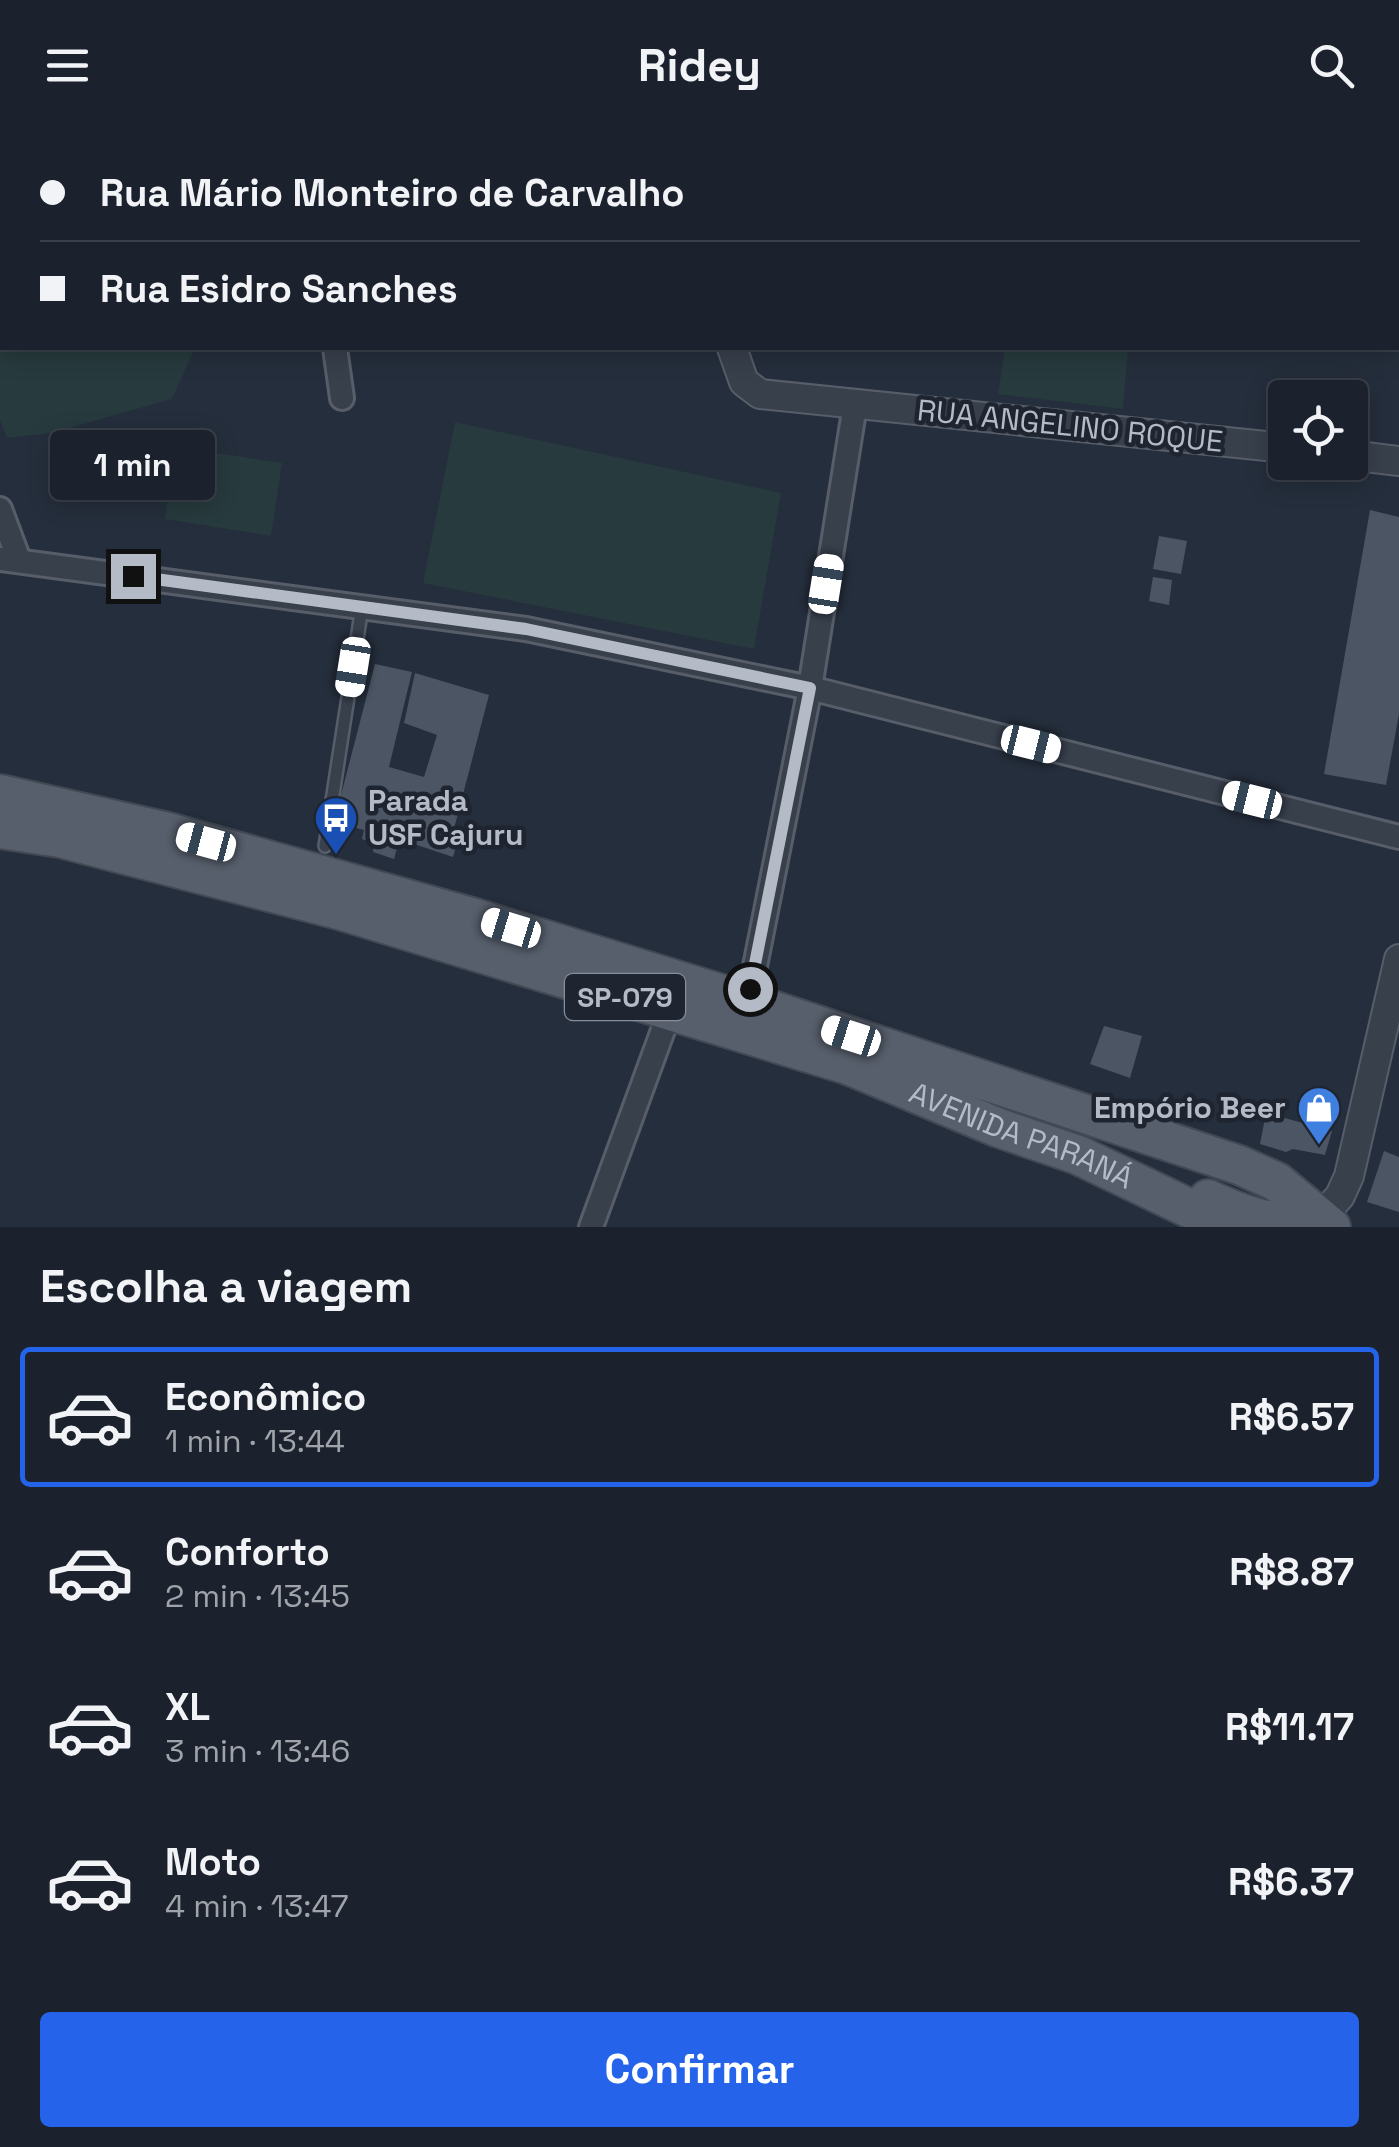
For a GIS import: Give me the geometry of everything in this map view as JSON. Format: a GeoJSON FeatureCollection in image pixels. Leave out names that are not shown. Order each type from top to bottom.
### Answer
{"type":"FeatureCollection","features":[{"type":"Feature","properties":{"kind":"main road","name":"AVENIDA PARANÁ"},"geometry":{"type":"LineString","coordinates":[[0,794],[112,818],[320,872],[748,1002],[1239,1165],[1277,1182],[1326,1223]]}},
{"type":"Feature","properties":{"kind":"main road","name":"AVENIDA PARANÁ"},"geometry":{"type":"LineString","coordinates":[[0,829],[60,838],[339,910],[848,1065],[999,1128],[1078,1156],[1228,1227]]}},
{"type":"Feature","properties":{"kind":"main road"},"geometry":{"type":"LineString","coordinates":[[1078,1156],[1148,1172],[1276,1226],[1326,1223]]}},
{"type":"Feature","properties":{"kind":"street"},"geometry":{"type":"LineString","coordinates":[[335,350],[342,398]]}},
{"type":"Feature","properties":{"kind":"street","name":"RUA ANGELINO ROQUE"},"geometry":{"type":"LineString","coordinates":[[732,350],[744,382],[760,394],[1268,446]]}},
{"type":"Feature","properties":{"kind":"street"},"geometry":{"type":"LineString","coordinates":[[748,1002],[810,688],[855,405]]}},
{"type":"Feature","properties":{"kind":"street"},"geometry":{"type":"LineString","coordinates":[[1368,457],[1399,461]]}},
{"type":"Feature","properties":{"kind":"street"},"geometry":{"type":"LineString","coordinates":[[0,509],[9,560],[526,629],[810,688],[1399,838]]}},
{"type":"Feature","properties":{"kind":"street"},"geometry":{"type":"LineString","coordinates":[[1326,1223],[1349,1176],[1399,959]]}},
{"type":"Feature","properties":{"kind":"street"},"geometry":{"type":"LineString","coordinates":[[591,1227],[670,1011]]}},
{"type":"Feature","properties":{"kind":"lane"},"geometry":{"type":"LineString","coordinates":[[325,846],[362,607]]}},
{"type":"Feature","properties":{"kind":"shaded area"},"geometry":{"type":"Polygon","coordinates":[[[0,350],[194,350],[172,399],[51,433],[7,438],[0,420],[0,350]]]}},
{"type":"Feature","properties":{"kind":"shaded area"},"geometry":{"type":"Polygon","coordinates":[[[1005,350],[1128,350],[1123,409],[998,394],[1005,350]]]}},
{"type":"Feature","properties":{"kind":"shaded area"},"geometry":{"type":"Polygon","coordinates":[[[455,422],[781,493],[754,649],[423,583],[455,422]]]}},
{"type":"Feature","properties":{"kind":"shaded area"},"geometry":{"type":"Polygon","coordinates":[[[175,447],[282,463],[271,536],[165,519],[175,447]]]}},
{"type":"Feature","properties":{"kind":"building"},"geometry":{"type":"Polygon","coordinates":[[[127,466],[135,480],[119,490],[108,473],[127,466]]]}},
{"type":"Feature","properties":{"kind":"building"},"geometry":{"type":"Polygon","coordinates":[[[1370,510],[1399,517],[1399,714],[1386,785],[1324,774],[1370,510]]]}},
{"type":"Feature","properties":{"kind":"building"},"geometry":{"type":"Polygon","coordinates":[[[1159,536],[1187,541],[1181,574],[1153,569],[1159,536]]]}},
{"type":"Feature","properties":{"kind":"building"},"geometry":{"type":"Polygon","coordinates":[[[1153,577],[1172,580],[1169,605],[1149,601],[1153,577]]]}},
{"type":"Feature","properties":{"kind":"building"},"geometry":{"type":"Polygon","coordinates":[[[375,664],[412,672],[389,767],[424,777],[437,735],[404,723],[415,673],[489,695],[450,844],[456,847],[453,857],[417,845],[397,848],[394,859],[373,852],[374,843],[362,839],[364,830],[334,822],[375,664]]]}},
{"type":"Feature","properties":{"kind":"building"},"geometry":{"type":"Polygon","coordinates":[[[1104,1026],[1142,1036],[1130,1078],[1090,1064],[1104,1026]]]}},
{"type":"Feature","properties":{"kind":"building"},"geometry":{"type":"Polygon","coordinates":[[[1266,1113],[1332,1131],[1325,1155],[1293,1149],[1286,1152],[1260,1144],[1266,1113]]]}},
{"type":"Feature","properties":{"kind":"building"},"geometry":{"type":"Polygon","coordinates":[[[1384,1151],[1399,1157],[1399,1212],[1367,1202],[1384,1151]]]}},
{"type":"Feature","properties":{"kind":"place","name":"Parada USF Cajuru"},"geometry":{"type":"Point","coordinates":[336,856]}},
{"type":"Feature","properties":{"kind":"place","name":"Empório Beer"},"geometry":{"type":"Point","coordinates":[1319,1146]}},
{"type":"Feature","properties":{"kind":"route"},"geometry":{"type":"LineString","coordinates":[[133,576],[526,629],[810,688],[750,989]]}}]}
